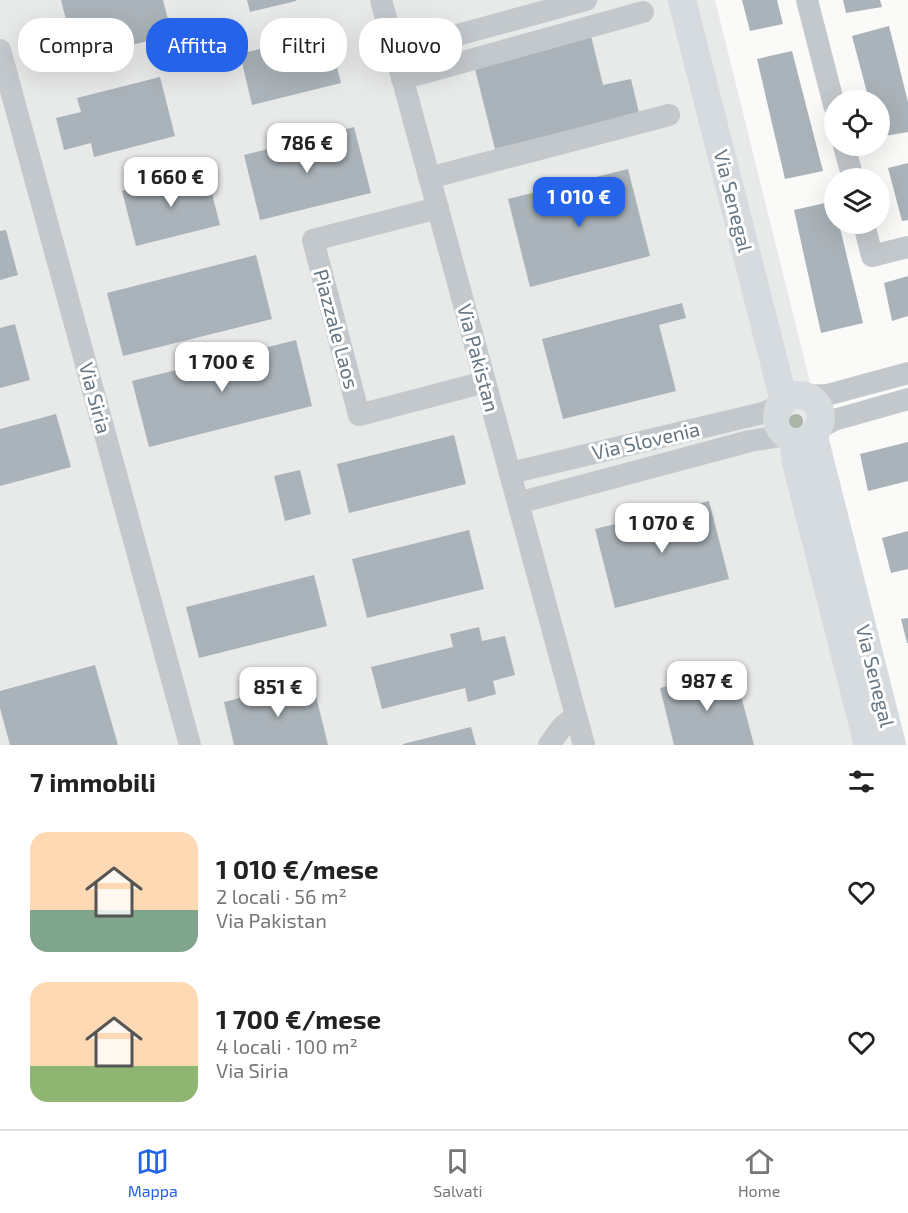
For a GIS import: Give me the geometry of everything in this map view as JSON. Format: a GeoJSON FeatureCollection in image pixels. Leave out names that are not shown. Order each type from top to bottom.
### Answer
{"type":"FeatureCollection","features":[{"type":"Feature","properties":{"kind":"main road","name":"Via Senegal"},"geometry":{"type":"LineString","coordinates":[[682,0],[793,400]]}},
{"type":"Feature","properties":{"kind":"main road","name":"Via Senegal"},"geometry":{"type":"LineString","coordinates":[[701,0],[793,400]]}},
{"type":"Feature","properties":{"kind":"main road"},"geometry":{"type":"LineString","coordinates":[[793,400],[820,410],[803,434],[778,425],[778,411],[793,400]]}},
{"type":"Feature","properties":{"kind":"main road","name":"Via Senegal"},"geometry":{"type":"LineString","coordinates":[[803,434],[796,463],[868,745]]}},
{"type":"Feature","properties":{"kind":"main road","name":"Via Senegal"},"geometry":{"type":"LineString","coordinates":[[803,434],[892,745]]}},
{"type":"Feature","properties":{"kind":"street","name":"Via Pakistan"},"geometry":{"type":"LineString","coordinates":[[381,0],[386,18]]}},
{"type":"Feature","properties":{"kind":"street"},"geometry":{"type":"LineString","coordinates":[[462,34],[586,0]]}},
{"type":"Feature","properties":{"kind":"street"},"geometry":{"type":"LineString","coordinates":[[807,0],[830,90]]}},
{"type":"Feature","properties":{"kind":"street"},"geometry":{"type":"LineString","coordinates":[[402,79],[643,12]]}},
{"type":"Feature","properties":{"kind":"street","name":"Via Siria"},"geometry":{"type":"LineString","coordinates":[[0,50],[190,745]]}},
{"type":"Feature","properties":{"kind":"street","name":"Via Pakistan"},"geometry":{"type":"LineString","coordinates":[[400,72],[584,745]]}},
{"type":"Feature","properties":{"kind":"street"},"geometry":{"type":"LineString","coordinates":[[429,177],[669,115]]}},
{"type":"Feature","properties":{"kind":"street","name":"Piazzale Laos"},"geometry":{"type":"LineString","coordinates":[[438,208],[313,240],[359,415],[485,382]]}},
{"type":"Feature","properties":{"kind":"street"},"geometry":{"type":"LineString","coordinates":[[866,234],[872,256],[908,247]]}},
{"type":"Feature","properties":{"kind":"street","name":"Via Slovenia"},"geometry":{"type":"LineString","coordinates":[[510,474],[763,413],[793,400],[827,395],[908,373]]}},
{"type":"Feature","properties":{"kind":"street","name":"Via Slovenia"},"geometry":{"type":"LineString","coordinates":[[518,502],[750,441],[803,434],[834,420],[908,399]]}},
{"type":"Feature","properties":{"kind":"street"},"geometry":{"type":"LineString","coordinates":[[549,745],[562,727],[576,716]]}},
{"type":"Feature","properties":{"kind":"shaded area"},"geometry":{"type":"Polygon","coordinates":[[[0,0],[715,0],[900,745],[0,745],[0,0]]]}},
{"type":"Feature","properties":{"kind":"building"},"geometry":{"type":"Polygon","coordinates":[[[61,0],[163,0],[168,18],[146,18],[146,42],[134,44],[134,18],[66,18],[61,0]]]}},
{"type":"Feature","properties":{"kind":"building"},"geometry":{"type":"Polygon","coordinates":[[[247,0],[296,0],[296,1],[250,12],[247,0]]]}},
{"type":"Feature","properties":{"kind":"building"},"geometry":{"type":"Polygon","coordinates":[[[742,0],[777,0],[783,24],[750,31],[742,0]]]}},
{"type":"Feature","properties":{"kind":"building"},"geometry":{"type":"Polygon","coordinates":[[[843,0],[880,0],[882,7],[846,13],[843,0]]]}},
{"type":"Feature","properties":{"kind":"building"},"geometry":{"type":"Polygon","coordinates":[[[889,26],[908,102],[908,132],[890,135],[890,90],[866,90],[852,36],[889,26]]]}},
{"type":"Feature","properties":{"kind":"building"},"geometry":{"type":"Polygon","coordinates":[[[591,36],[603,85],[631,79],[639,113],[495,149],[474,65],[591,36]]]}},
{"type":"Feature","properties":{"kind":"building"},"geometry":{"type":"Polygon","coordinates":[[[260,49],[260,72],[338,72],[341,83],[252,105],[244,72],[248,72],[248,52],[260,49]]]}},
{"type":"Feature","properties":{"kind":"building"},"geometry":{"type":"Polygon","coordinates":[[[792,51],[823,171],[785,179],[757,59],[792,51]]]}},
{"type":"Feature","properties":{"kind":"building"},"geometry":{"type":"Polygon","coordinates":[[[160,77],[175,136],[94,157],[91,143],[64,150],[56,118],[81,112],[77,98],[160,77]]]}},
{"type":"Feature","properties":{"kind":"building"},"geometry":{"type":"Polygon","coordinates":[[[354,127],[371,193],[260,220],[244,155],[354,127]]]}},
{"type":"Feature","properties":{"kind":"building"},"geometry":{"type":"Polygon","coordinates":[[[908,163],[908,220],[902,221],[890,168],[888,168],[908,163]]]}},
{"type":"Feature","properties":{"kind":"building"},"geometry":{"type":"Polygon","coordinates":[[[628,169],[650,256],[530,287],[508,199],[628,169]]]}},
{"type":"Feature","properties":{"kind":"building"},"geometry":{"type":"Polygon","coordinates":[[[206,170],[220,225],[136,246],[122,191],[206,170]]]}},
{"type":"Feature","properties":{"kind":"building"},"geometry":{"type":"Polygon","coordinates":[[[824,203],[824,234],[841,234],[863,323],[821,333],[794,210],[824,203]]]}},
{"type":"Feature","properties":{"kind":"building"},"geometry":{"type":"Polygon","coordinates":[[[6,230],[18,275],[0,280],[0,231],[6,230]]]}},
{"type":"Feature","properties":{"kind":"building"},"geometry":{"type":"Polygon","coordinates":[[[256,255],[272,319],[123,356],[107,293],[256,255]]]}},
{"type":"Feature","properties":{"kind":"building"},"geometry":{"type":"Polygon","coordinates":[[[908,276],[908,316],[892,321],[884,283],[908,276]]]}},
{"type":"Feature","properties":{"kind":"building"},"geometry":{"type":"Polygon","coordinates":[[[682,303],[686,318],[659,325],[676,391],[563,419],[542,339],[682,303]]]}},
{"type":"Feature","properties":{"kind":"building"},"geometry":{"type":"Polygon","coordinates":[[[15,324],[30,380],[0,388],[0,328],[15,324]]]}},
{"type":"Feature","properties":{"kind":"building"},"geometry":{"type":"Polygon","coordinates":[[[296,340],[312,406],[149,447],[132,381],[296,340]]]}},
{"type":"Feature","properties":{"kind":"building"},"geometry":{"type":"Polygon","coordinates":[[[56,414],[71,467],[0,486],[0,429],[56,414]]]}},
{"type":"Feature","properties":{"kind":"building"},"geometry":{"type":"Polygon","coordinates":[[[454,435],[466,484],[349,513],[337,464],[454,435]]]}},
{"type":"Feature","properties":{"kind":"building"},"geometry":{"type":"Polygon","coordinates":[[[908,442],[908,481],[868,491],[860,454],[908,442]]]}},
{"type":"Feature","properties":{"kind":"building"},"geometry":{"type":"Polygon","coordinates":[[[300,470],[311,514],[285,521],[274,476],[300,470]]]}},
{"type":"Feature","properties":{"kind":"building"},"geometry":{"type":"Polygon","coordinates":[[[709,501],[729,579],[615,608],[595,529],[709,501]]]}},
{"type":"Feature","properties":{"kind":"building"},"geometry":{"type":"Polygon","coordinates":[[[469,530],[484,589],[367,618],[352,559],[469,530]]]}},
{"type":"Feature","properties":{"kind":"building"},"geometry":{"type":"Polygon","coordinates":[[[908,531],[908,569],[891,573],[882,538],[908,531]]]}},
{"type":"Feature","properties":{"kind":"building"},"geometry":{"type":"Polygon","coordinates":[[[314,575],[327,626],[199,658],[186,607],[314,575]]]}},
{"type":"Feature","properties":{"kind":"building"},"geometry":{"type":"Polygon","coordinates":[[[908,618],[908,643],[907,643],[901,619],[908,618]]]}},
{"type":"Feature","properties":{"kind":"building"},"geometry":{"type":"Polygon","coordinates":[[[479,627],[482,641],[505,636],[515,675],[493,681],[496,694],[468,702],[465,688],[382,709],[371,667],[453,647],[450,634],[479,627]]]}},
{"type":"Feature","properties":{"kind":"building"},"geometry":{"type":"Polygon","coordinates":[[[95,665],[118,745],[10,745],[0,708],[0,691],[95,665]]]}},
{"type":"Feature","properties":{"kind":"building"},"geometry":{"type":"Polygon","coordinates":[[[734,669],[754,745],[674,745],[660,688],[734,669]]]}},
{"type":"Feature","properties":{"kind":"building"},"geometry":{"type":"Polygon","coordinates":[[[312,680],[328,745],[234,745],[224,702],[312,680]]]}},
{"type":"Feature","properties":{"kind":"building"},"geometry":{"type":"Polygon","coordinates":[[[471,727],[476,745],[403,745],[403,744],[471,727]]]}}]}
